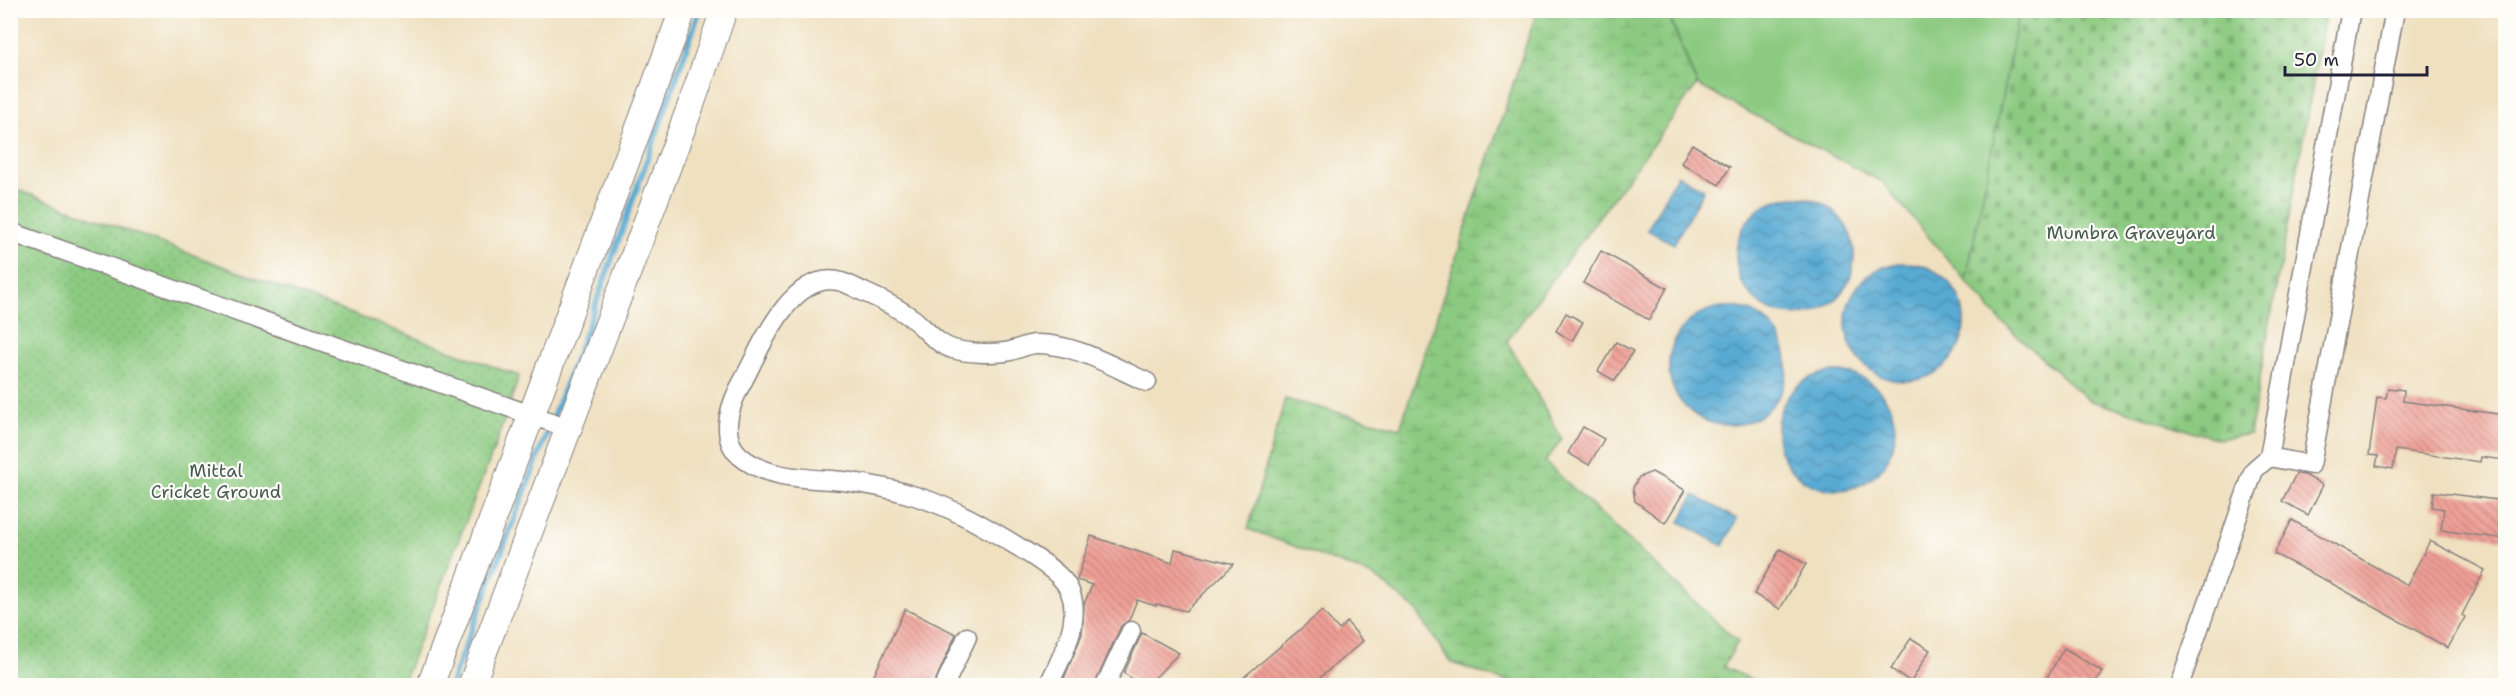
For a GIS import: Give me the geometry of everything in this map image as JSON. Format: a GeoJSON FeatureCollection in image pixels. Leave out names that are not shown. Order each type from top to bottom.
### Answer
{"type":"FeatureCollection","features":[{"type":"Feature","properties":{"kind":"street"},"geometry":{"type":"LineString","coordinates":[[430,686],[537,417],[683,10]]}},
{"type":"Feature","properties":{"kind":"street"},"geometry":{"type":"LineString","coordinates":[[471,686],[564,427],[724,10]]}},
{"type":"Feature","properties":{"kind":"street"},"geometry":{"type":"LineString","coordinates":[[2179,686],[2254,470],[2269,457],[2351,10]]}},
{"type":"Feature","properties":{"kind":"street"},"geometry":{"type":"LineString","coordinates":[[2269,457],[2311,465],[2395,10]]}},
{"type":"Feature","properties":{"kind":"street"},"geometry":{"type":"LineString","coordinates":[[10,232],[564,427]]}},
{"type":"Feature","properties":{"kind":"street"},"geometry":{"type":"LineString","coordinates":[[1048,686],[1060,661],[1074,619],[1074,604],[1070,591],[1060,576],[983,525],[914,495],[845,482],[796,479],[754,464],[740,455],[731,442],[728,420],[734,396],[770,329],[794,297],[812,284],[836,281],[883,300],[911,318],[933,337],[952,348],[1004,352],[1033,344],[1068,347],[1147,381]]}},
{"type":"Feature","properties":{"kind":"street"},"geometry":{"type":"LineString","coordinates":[[1105,686],[1131,631]]}},
{"type":"Feature","properties":{"kind":"street"},"geometry":{"type":"LineString","coordinates":[[944,686],[967,637]]}},
{"type":"Feature","properties":{"kind":"green space"},"geometry":{"type":"Polygon","coordinates":[[[1667,10],[2019,11],[1966,281],[1882,182],[1697,85],[1667,10]]]}},
{"type":"Feature","properties":{"kind":"green space"},"geometry":{"type":"Polygon","coordinates":[[[1537,11],[1667,11],[1697,85],[1507,341],[1562,439],[1545,462],[1738,642],[1723,667],[1765,685],[1511,685],[1450,662],[1415,609],[1374,576],[1248,529],[1285,399],[1400,428],[1537,11]]]}},
{"type":"Feature","properties":{"kind":"green space","name":"Mumbra Graveyard"},"geometry":{"type":"Polygon","coordinates":[[[2019,11],[2326,11],[2250,434],[2218,439],[2088,400],[2000,320],[1966,281],[2019,11]]]}},
{"type":"Feature","properties":{"kind":"green space","name":"Mittal Cricket Ground"},"geometry":{"type":"Polygon","coordinates":[[[10,187],[519,376],[496,444],[402,685],[11,685],[10,187]]]}},
{"type":"Feature","properties":{"kind":"water"},"geometry":{"type":"Polygon","coordinates":[[[1677,175],[1704,189],[1674,244],[1647,230],[1677,175]]]}},
{"type":"Feature","properties":{"kind":"water"},"geometry":{"type":"Polygon","coordinates":[[[1795,197],[1818,201],[1837,214],[1850,233],[1854,256],[1850,279],[1837,298],[1818,311],[1795,315],[1772,311],[1753,298],[1740,279],[1736,256],[1740,233],[1753,214],[1772,201],[1795,197]]]}},
{"type":"Feature","properties":{"kind":"water"},"geometry":{"type":"Polygon","coordinates":[[[1905,263],[1928,267],[1947,280],[1960,299],[1964,322],[1960,345],[1947,364],[1928,377],[1905,381],[1882,377],[1863,364],[1850,345],[1846,322],[1850,299],[1863,280],[1882,267],[1905,263]]]}},
{"type":"Feature","properties":{"kind":"water"},"geometry":{"type":"Polygon","coordinates":[[[1728,307],[1751,311],[1770,324],[1783,343],[1787,366],[1783,389],[1770,408],[1751,421],[1728,425],[1705,421],[1686,408],[1673,389],[1669,366],[1673,343],[1686,324],[1705,311],[1728,307]]]}},
{"type":"Feature","properties":{"kind":"water"},"geometry":{"type":"Polygon","coordinates":[[[1836,372],[1859,376],[1878,389],[1891,408],[1895,431],[1891,454],[1878,473],[1859,486],[1836,490],[1813,486],[1794,473],[1781,454],[1777,431],[1781,408],[1794,389],[1813,376],[1836,372]]]}},
{"type":"Feature","properties":{"kind":"water"},"geometry":{"type":"Polygon","coordinates":[[[1694,495],[1737,519],[1723,546],[1680,522],[1694,495]]]}},
{"type":"Feature","properties":{"kind":"building"},"geometry":{"type":"Polygon","coordinates":[[[1692,144],[1730,167],[1719,185],[1681,163],[1692,144]]]}},
{"type":"Feature","properties":{"kind":"building"},"geometry":{"type":"Polygon","coordinates":[[[1601,251],[1667,288],[1649,320],[1583,283],[1601,251]]]}},
{"type":"Feature","properties":{"kind":"building"},"geometry":{"type":"Polygon","coordinates":[[[1566,313],[1583,322],[1572,341],[1556,331],[1566,313]]]}},
{"type":"Feature","properties":{"kind":"building"},"geometry":{"type":"Polygon","coordinates":[[[1616,342],[1633,351],[1615,381],[1598,371],[1616,342]]]}},
{"type":"Feature","properties":{"kind":"building"},"geometry":{"type":"Polygon","coordinates":[[[2388,388],[2404,390],[2403,401],[2505,415],[2505,460],[2481,457],[2480,462],[2396,450],[2393,469],[2376,466],[2378,456],[2369,455],[2377,397],[2386,398],[2388,388]]]}},
{"type":"Feature","properties":{"kind":"building"},"geometry":{"type":"Polygon","coordinates":[[[1583,427],[1604,439],[1589,465],[1568,453],[1583,427]]]}},
{"type":"Feature","properties":{"kind":"building"},"geometry":{"type":"Polygon","coordinates":[[[1652,472],[1685,490],[1665,523],[1635,501],[1633,488],[1639,477],[1652,472]]]}},
{"type":"Feature","properties":{"kind":"building"},"geometry":{"type":"Polygon","coordinates":[[[2296,474],[2305,475],[2323,485],[2308,515],[2282,501],[2296,474]]]}},
{"type":"Feature","properties":{"kind":"building"},"geometry":{"type":"Polygon","coordinates":[[[2434,492],[2505,501],[2505,539],[2441,530],[2444,509],[2432,507],[2434,492]]]}},
{"type":"Feature","properties":{"kind":"building"},"geometry":{"type":"Polygon","coordinates":[[[2292,520],[2407,585],[2430,541],[2485,570],[2462,615],[2465,617],[2448,648],[2274,554],[2292,520]]]}},
{"type":"Feature","properties":{"kind":"building"},"geometry":{"type":"Polygon","coordinates":[[[1091,536],[1172,563],[1175,549],[1234,564],[1186,611],[1137,600],[1129,620],[1121,626],[1094,686],[1061,686],[1082,634],[1084,604],[1092,585],[1077,580],[1091,536]]]}},
{"type":"Feature","properties":{"kind":"building"},"geometry":{"type":"Polygon","coordinates":[[[1780,549],[1806,564],[1780,609],[1754,594],[1780,549]]]}},
{"type":"Feature","properties":{"kind":"building"},"geometry":{"type":"Polygon","coordinates":[[[905,609],[956,634],[933,686],[869,686],[905,609]]]}},
{"type":"Feature","properties":{"kind":"building"},"geometry":{"type":"Polygon","coordinates":[[[1322,611],[1339,630],[1347,622],[1363,641],[1310,686],[1252,686],[1244,677],[1322,611]]]}},
{"type":"Feature","properties":{"kind":"building"},"geometry":{"type":"Polygon","coordinates":[[[1142,633],[1179,653],[1147,686],[1142,686],[1124,673],[1142,633]]]}},
{"type":"Feature","properties":{"kind":"building"},"geometry":{"type":"Polygon","coordinates":[[[1911,638],[1930,650],[1911,682],[1891,669],[1911,638]]]}},
{"type":"Feature","properties":{"kind":"building"},"geometry":{"type":"Polygon","coordinates":[[[2064,648],[2102,671],[2093,686],[2042,686],[2064,648]]]}},
{"type":"Feature","properties":{"kind":"waterway"},"geometry":{"type":"LineString","coordinates":[[450,686],[587,329],[700,10]]}}]}
